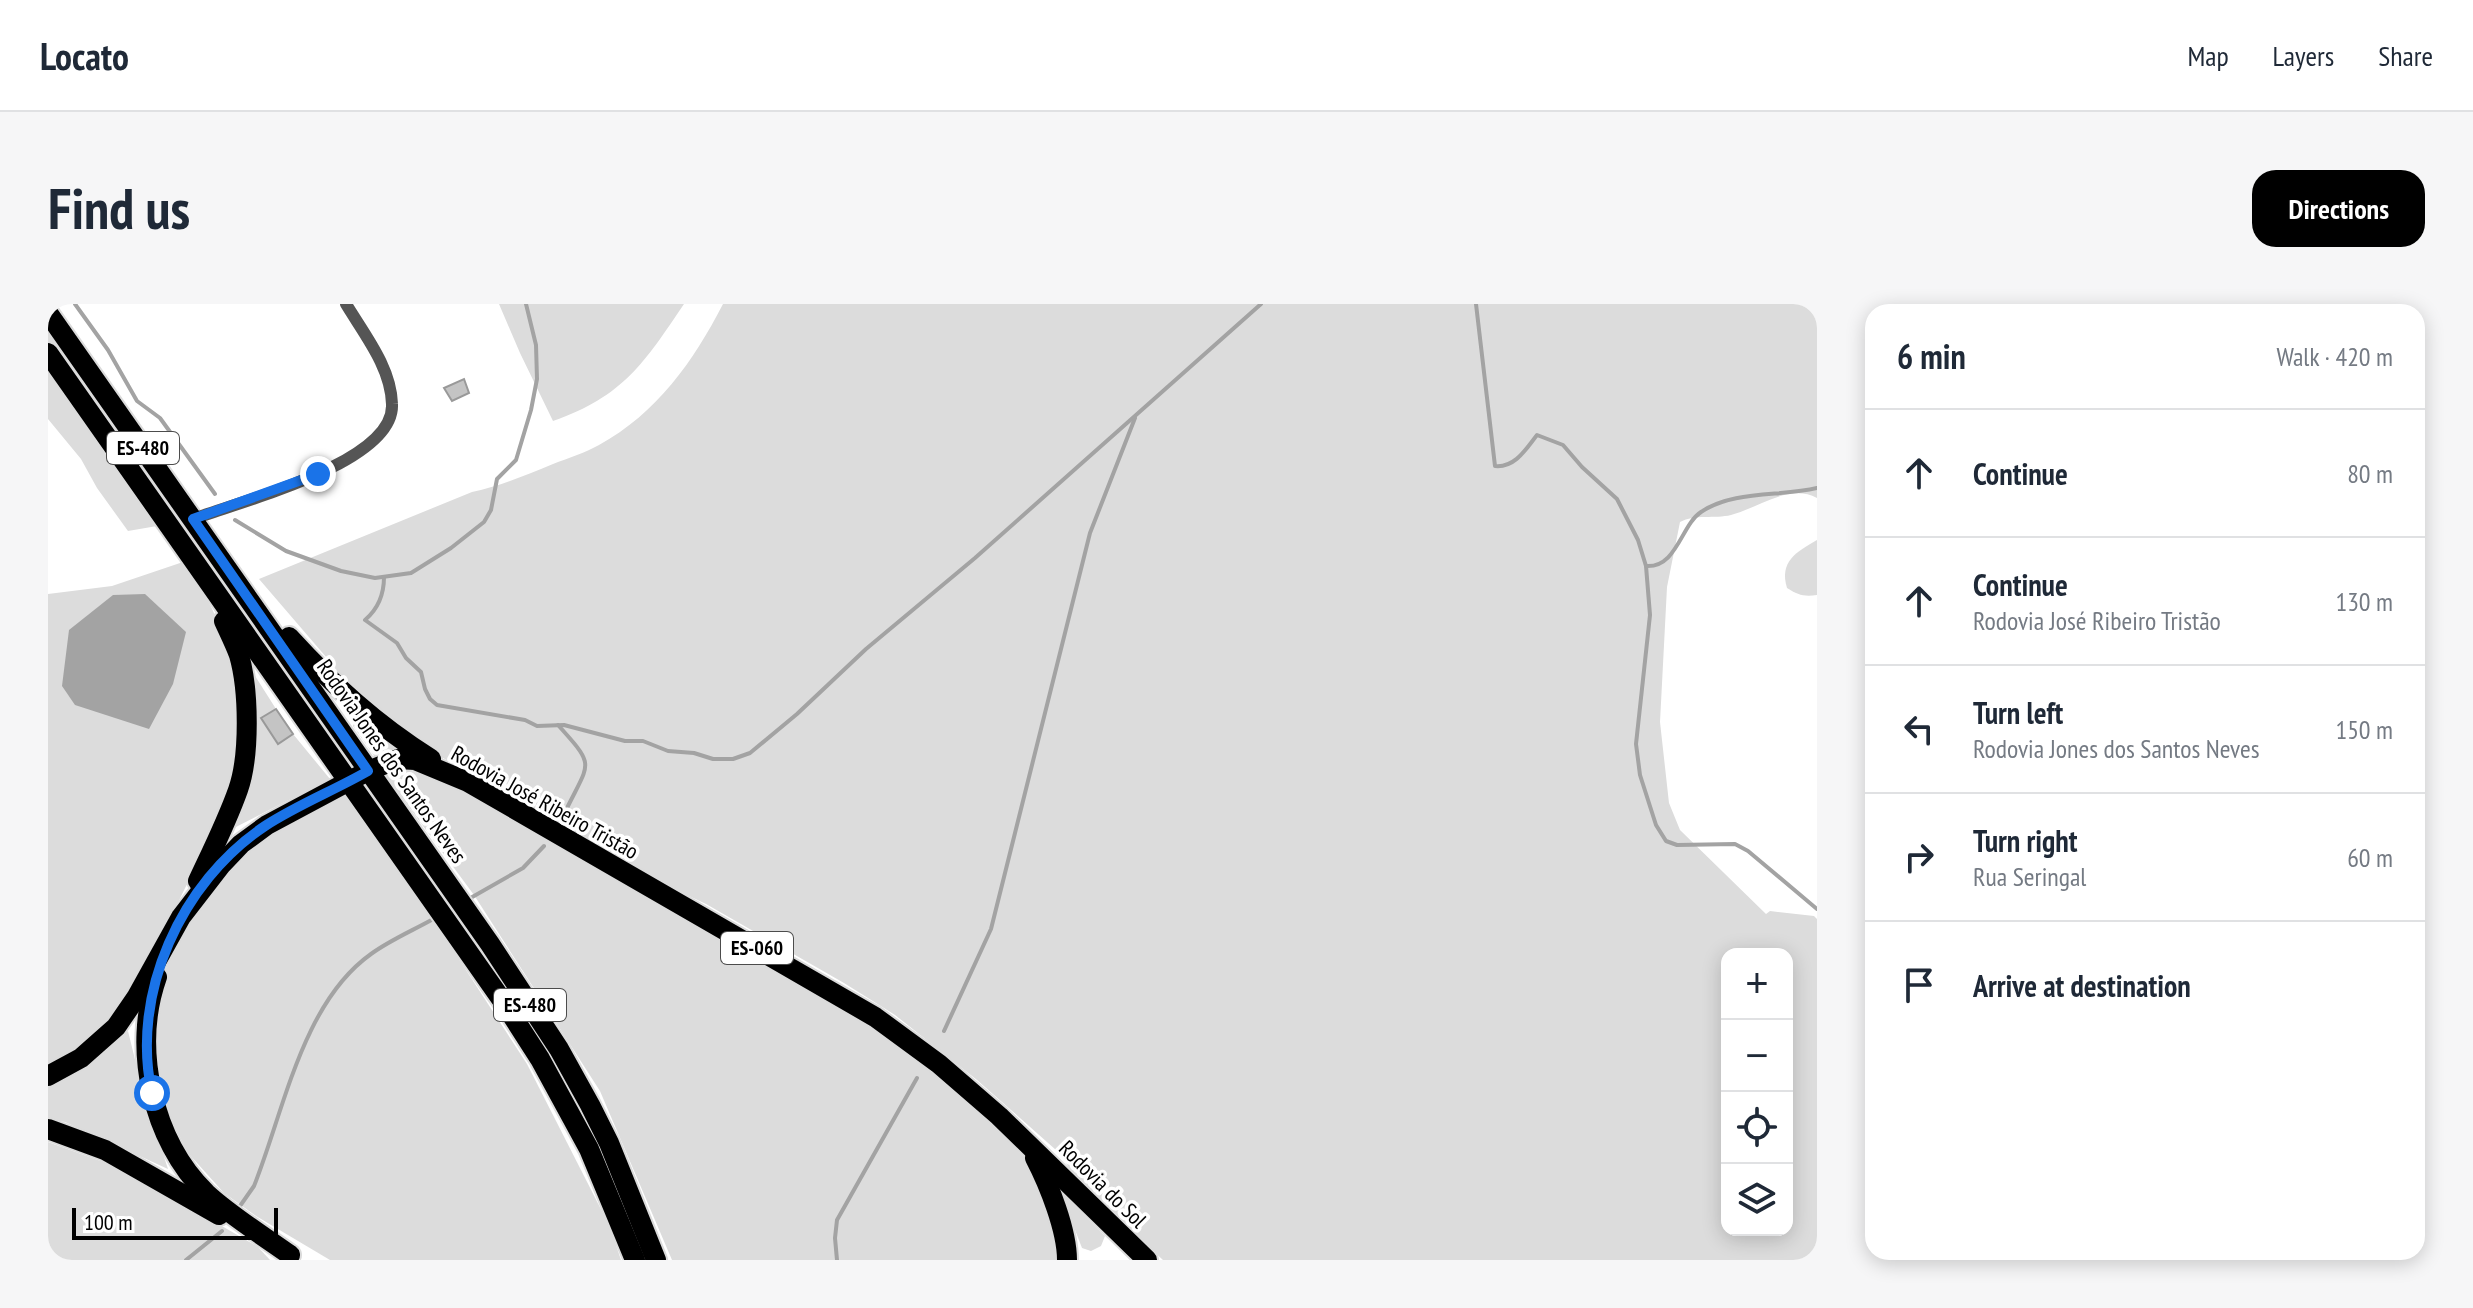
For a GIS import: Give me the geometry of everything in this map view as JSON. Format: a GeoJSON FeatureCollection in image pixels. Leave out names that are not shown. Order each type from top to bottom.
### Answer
{"type":"FeatureCollection","features":[{"type":"Feature","properties":{"kind":"main road","name":"Rodovia Jones dos Santos Neves"},"geometry":{"type":"LineString","coordinates":[[48,313],[239,582],[540,1059],[589,1149],[635,1260]]}},
{"type":"Feature","properties":{"kind":"main road","name":"Rodovia Jones dos Santos Neves"},"geometry":{"type":"LineString","coordinates":[[48,353],[212,588],[490,944],[559,1049],[609,1143],[656,1260]]}},
{"type":"Feature","properties":{"kind":"main road"},"geometry":{"type":"LineString","coordinates":[[239,582],[324,676],[363,712],[391,734],[468,782]]}},
{"type":"Feature","properties":{"kind":"main road"},"geometry":{"type":"LineString","coordinates":[[212,588],[239,655],[243,675],[246,731],[243,768],[239,788],[177,924],[150,997],[147,1030],[149,1076],[157,1110],[180,1160],[206,1192],[294,1257]]}},
{"type":"Feature","properties":{"kind":"main road","name":"Rodovia José Ribeiro Tristão"},"geometry":{"type":"LineString","coordinates":[[48,1076],[81,1058],[116,1027],[136,998],[177,924],[241,844],[267,825],[359,776],[398,759],[415,760],[468,782],[875,1017],[939,1064],[1026,1142]]}},
{"type":"Feature","properties":{"kind":"main road"},"geometry":{"type":"LineString","coordinates":[[48,1129],[105,1150],[294,1257]]}},
{"type":"Feature","properties":{"kind":"main road"},"geometry":{"type":"LineString","coordinates":[[1026,1142],[1042,1172],[1057,1213],[1067,1247],[1067,1260]]}},
{"type":"Feature","properties":{"kind":"main road","name":"Rodovia do Sol"},"geometry":{"type":"LineString","coordinates":[[1026,1142],[1147,1260]]}},
{"type":"Feature","properties":{"kind":"street"},"geometry":{"type":"LineString","coordinates":[[193,519],[318,474],[367,448],[383,431],[391,417],[393,405],[389,381],[346,304]]}},
{"type":"Feature","properties":{"kind":"shaded area"},"geometry":{"type":"Polygon","coordinates":[[[499,304],[684,304],[657,344],[615,389],[553,421],[499,304]]]}},
{"type":"Feature","properties":{"kind":"shaded area"},"geometry":{"type":"Polygon","coordinates":[[[723,304],[1817,304],[1817,498],[1796,493],[1731,515],[1680,522],[1667,587],[1660,722],[1669,803],[1680,830],[1766,914],[1770,911],[1814,916],[1817,919],[1817,1260],[1163,1260],[1081,1184],[1056,1150],[977,1080],[895,1015],[706,904],[655,880],[424,747],[351,686],[259,579],[472,492],[513,480],[599,445],[639,418],[656,402],[699,346],[723,304]]]}},
{"type":"Feature","properties":{"kind":"shaded area"},"geometry":{"type":"Polygon","coordinates":[[[48,329],[355,766],[349,770],[48,343],[48,329]]]}},
{"type":"Feature","properties":{"kind":"shaded area"},"geometry":{"type":"Polygon","coordinates":[[[48,370],[157,526],[128,531],[97,488],[81,459],[48,419],[48,370]]]}},
{"type":"Feature","properties":{"kind":"shaded area"},"geometry":{"type":"Polygon","coordinates":[[[1817,540],[1817,595],[1805,596],[1787,588],[1785,571],[1796,554],[1817,540]]]}},
{"type":"Feature","properties":{"kind":"shaded area"},"geometry":{"type":"Polygon","coordinates":[[[183,562],[216,618],[235,680],[238,713],[233,777],[224,809],[132,996],[85,1048],[48,1069],[48,594],[112,586],[183,562]]]}},
{"type":"Feature","properties":{"kind":"shaded area"},"geometry":{"type":"Polygon","coordinates":[[[145,594],[186,632],[173,684],[149,729],[75,705],[62,686],[69,630],[113,595],[145,594]]]}},
{"type":"Feature","properties":{"kind":"shaded area"},"geometry":{"type":"Polygon","coordinates":[[[252,671],[276,709],[261,719],[279,743],[293,734],[330,779],[228,831],[252,671]]]}},
{"type":"Feature","properties":{"kind":"shaded area"},"geometry":{"type":"Polygon","coordinates":[[[355,717],[400,749],[375,757],[353,726],[355,717]]]}},
{"type":"Feature","properties":{"kind":"shaded area"},"geometry":{"type":"Polygon","coordinates":[[[396,768],[419,768],[837,1002],[916,1059],[995,1124],[1023,1156],[1047,1201],[1058,1241],[1055,1260],[672,1260],[600,1091],[474,895],[386,776],[396,768]]]}},
{"type":"Feature","properties":{"kind":"shaded area"},"geometry":{"type":"Polygon","coordinates":[[[373,792],[552,1054],[600,1145],[647,1260],[640,1260],[593,1148],[367,796],[373,792]]]}},
{"type":"Feature","properties":{"kind":"shaded area"},"geometry":{"type":"Polygon","coordinates":[[[339,793],[355,799],[527,1064],[610,1227],[621,1260],[330,1260],[224,1193],[188,1153],[166,1109],[155,1047],[159,985],[183,928],[225,872],[269,833],[339,793]]]}},
{"type":"Feature","properties":{"kind":"shaded area"},"geometry":{"type":"Polygon","coordinates":[[[128,1031],[144,1096],[168,1169],[65,1122],[48,1119],[48,1081],[93,1058],[128,1031]]]}},
{"type":"Feature","properties":{"kind":"shaded area"},"geometry":{"type":"Polygon","coordinates":[[[48,1142],[106,1163],[163,1192],[258,1247],[270,1260],[48,1260],[48,1142]]]}},
{"type":"Feature","properties":{"kind":"shaded area"},"geometry":{"type":"Polygon","coordinates":[[[1060,1191],[1105,1236],[1101,1246],[1091,1251],[1082,1248],[1060,1191]]]}},
{"type":"Feature","properties":{"kind":"building"},"geometry":{"type":"Polygon","coordinates":[[[464,379],[469,393],[452,401],[444,388],[464,379]]]}},
{"type":"Feature","properties":{"kind":"building"},"geometry":{"type":"Polygon","coordinates":[[[276,709],[293,734],[278,744],[261,718],[276,709]]]}},
{"type":"Feature","properties":{"kind":"waterway"},"geometry":{"type":"LineString","coordinates":[[75,304],[108,350],[137,401],[160,418],[215,494]]}},
{"type":"Feature","properties":{"kind":"waterway"},"geometry":{"type":"LineString","coordinates":[[235,520],[286,551],[341,571],[375,578],[411,573],[451,548],[484,522],[491,510],[497,479],[516,460],[537,379],[536,345],[526,304]]}},
{"type":"Feature","properties":{"kind":"waterway"},"geometry":{"type":"LineString","coordinates":[[384,577],[379,601],[365,620],[397,643],[406,658],[421,672],[425,689],[437,705],[525,720],[537,726],[564,725],[625,741],[643,741],[668,751],[694,753],[713,759],[733,759],[750,753],[797,714],[866,649],[975,558],[1261,304]]}},
{"type":"Feature","properties":{"kind":"waterway"},"geometry":{"type":"LineString","coordinates":[[1476,304],[1495,466],[1514,461],[1537,435],[1563,445],[1617,499],[1638,540],[1646,566],[1650,615],[1636,744],[1640,775],[1656,825],[1666,841],[1677,845],[1735,844],[1748,851],[1817,909]]}},
{"type":"Feature","properties":{"kind":"waterway"},"geometry":{"type":"LineString","coordinates":[[944,1031],[991,929],[1090,533],[1135,418]]}},
{"type":"Feature","properties":{"kind":"waterway"},"geometry":{"type":"LineString","coordinates":[[1646,566],[1665,560],[1694,518],[1714,505],[1742,497],[1817,488]]}},
{"type":"Feature","properties":{"kind":"waterway"},"geometry":{"type":"LineString","coordinates":[[558,725],[579,749],[585,765],[566,810]]}},
{"type":"Feature","properties":{"kind":"waterway"},"geometry":{"type":"LineString","coordinates":[[467,900],[523,868],[544,846]]}},
{"type":"Feature","properties":{"kind":"waterway"},"geometry":{"type":"LineString","coordinates":[[240,1206],[254,1186],[298,1060],[328,1000],[347,975],[371,954],[435,918]]}},
{"type":"Feature","properties":{"kind":"waterway"},"geometry":{"type":"LineString","coordinates":[[837,1260],[837,1220],[917,1078]]}},
{"type":"Feature","properties":{"kind":"waterway"},"geometry":{"type":"LineString","coordinates":[[186,1260],[222,1231]]}},
{"type":"Feature","properties":{"kind":"route"},"geometry":{"type":"LineString","coordinates":[[152,1093],[147,1055],[150,997],[181,917],[241,844],[267,825],[368,771],[193,519],[318,474]]}}]}
